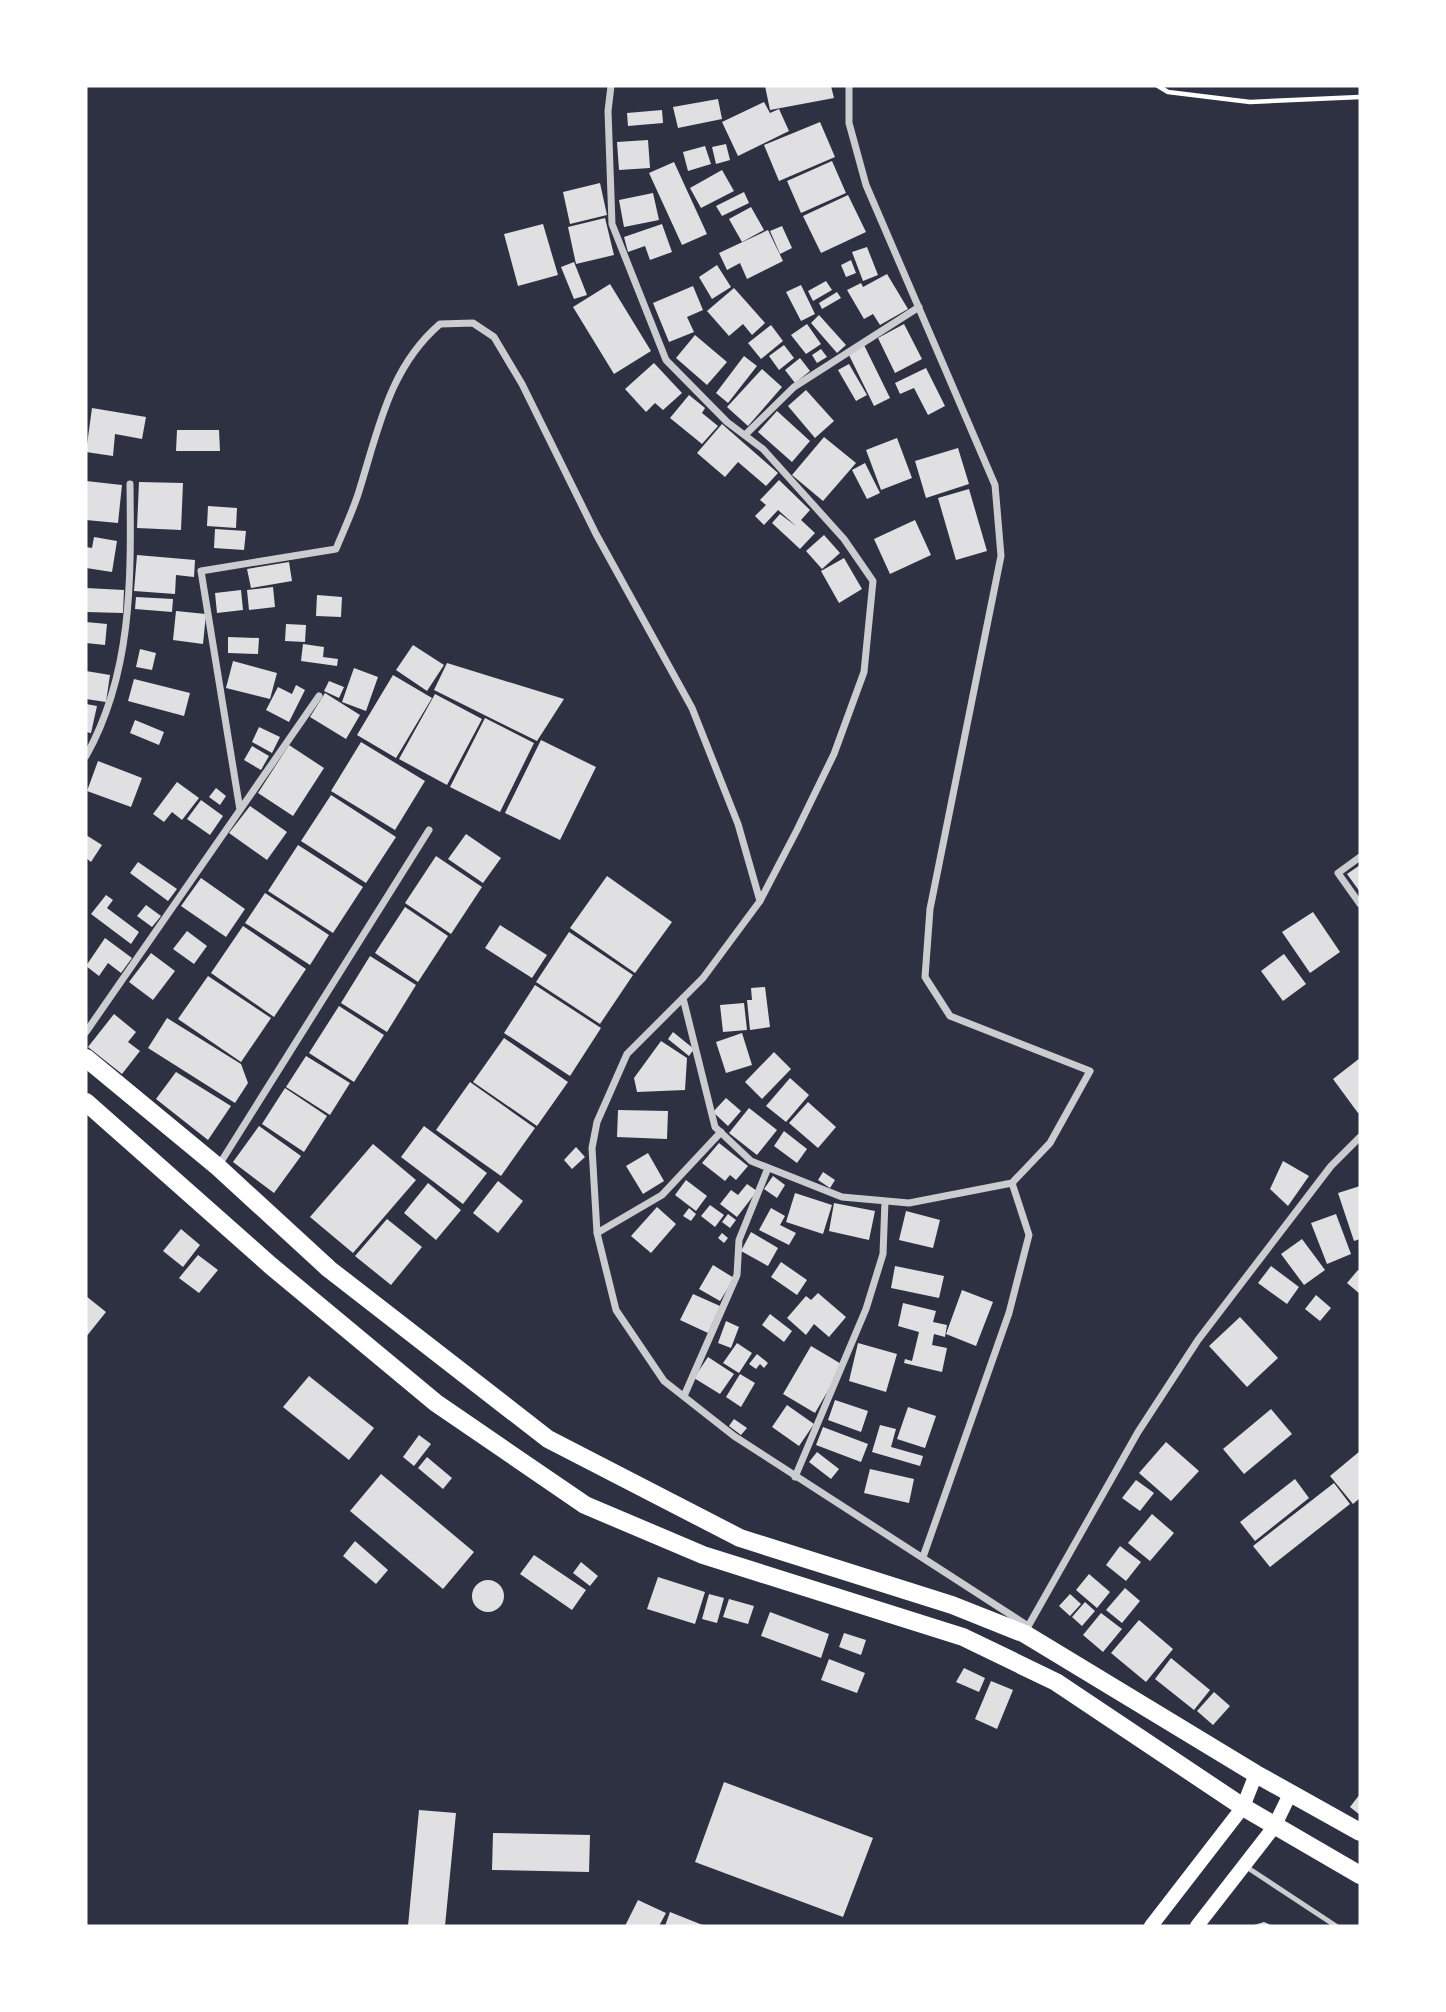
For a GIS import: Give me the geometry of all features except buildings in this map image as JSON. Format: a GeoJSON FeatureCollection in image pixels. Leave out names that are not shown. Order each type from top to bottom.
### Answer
{"type":"FeatureCollection","features":[{"type":"Feature","properties":{"kind":"main road"},"geometry":{"type":"LineString","coordinates":[[86,1058],[218,1167],[329,1269],[548,1439],[740,1538],[1026,1630],[1256,1774],[1360,1832]]}},
{"type":"Feature","properties":{"kind":"main road"},"geometry":{"type":"LineString","coordinates":[[86,1102],[270,1265],[436,1403],[585,1505],[703,1555],[963,1637],[1056,1682],[1243,1807],[1360,1875]]}},
{"type":"Feature","properties":{"kind":"main road"},"geometry":{"type":"LineString","coordinates":[[1151,1926],[1243,1807],[1256,1774]]}},
{"type":"Feature","properties":{"kind":"main road"},"geometry":{"type":"LineString","coordinates":[[1197,1926],[1274,1826],[1291,1793]]}},
{"type":"Feature","properties":{"kind":"street"},"geometry":{"type":"LineString","coordinates":[[611,86],[607,111],[612,223],[641,303],[666,360],[727,422],[764,449],[844,540],[873,582],[864,672],[834,754],[760,901],[703,978],[627,1054],[597,1122],[593,1148],[597,1233],[617,1310],[664,1381],[734,1436],[923,1557],[1026,1630],[1138,1432],[1198,1340],[1331,1166],[1360,1137]]}},
{"type":"Feature","properties":{"kind":"street"},"geometry":{"type":"LineString","coordinates":[[683,998],[715,1127],[751,1161],[842,1196],[909,1203],[1012,1183],[1050,1143],[1090,1072],[950,1016],[925,977],[930,909],[1001,556],[995,485],[866,185],[849,123],[849,86]]}},
{"type":"Feature","properties":{"kind":"street"},"geometry":{"type":"LineString","coordinates":[[745,435],[794,387],[919,307]]}},
{"type":"Feature","properties":{"kind":"street"},"geometry":{"type":"LineString","coordinates":[[240,810],[201,571],[336,549],[360,489],[388,394],[420,340],[440,324],[472,323],[494,337],[522,384],[596,534],[692,708],[738,824],[760,901]]}},
{"type":"Feature","properties":{"kind":"street"},"geometry":{"type":"LineString","coordinates":[[86,756],[104,723],[117,682],[125,634],[131,561],[130,484]]}},
{"type":"Feature","properties":{"kind":"street"},"geometry":{"type":"LineString","coordinates":[[86,1031],[319,696]]}},
{"type":"Feature","properties":{"kind":"street"},"geometry":{"type":"LineString","coordinates":[[218,1167],[429,830]]}},
{"type":"Feature","properties":{"kind":"street"},"geometry":{"type":"LineString","coordinates":[[1360,857],[1338,873],[1360,904]]}},
{"type":"Feature","properties":{"kind":"street"},"geometry":{"type":"LineString","coordinates":[[597,1233],[662,1195],[721,1132]]}},
{"type":"Feature","properties":{"kind":"street"},"geometry":{"type":"LineString","coordinates":[[684,1396],[737,1275],[739,1240],[768,1168]]}},
{"type":"Feature","properties":{"kind":"street"},"geometry":{"type":"LineString","coordinates":[[923,1557],[1009,1313],[1028,1235],[1012,1183]]}},
{"type":"Feature","properties":{"kind":"street"},"geometry":{"type":"LineString","coordinates":[[795,1477],[866,1309],[883,1254],[886,1201]]}},
{"type":"Feature","properties":{"kind":"lane"},"geometry":{"type":"LineString","coordinates":[[1244,1866],[1336,1926]]}},
{"type":"Feature","properties":{"kind":"path"},"geometry":{"type":"LineString","coordinates":[[1158,86],[1168,92],[1250,102],[1360,97]]}}]}
